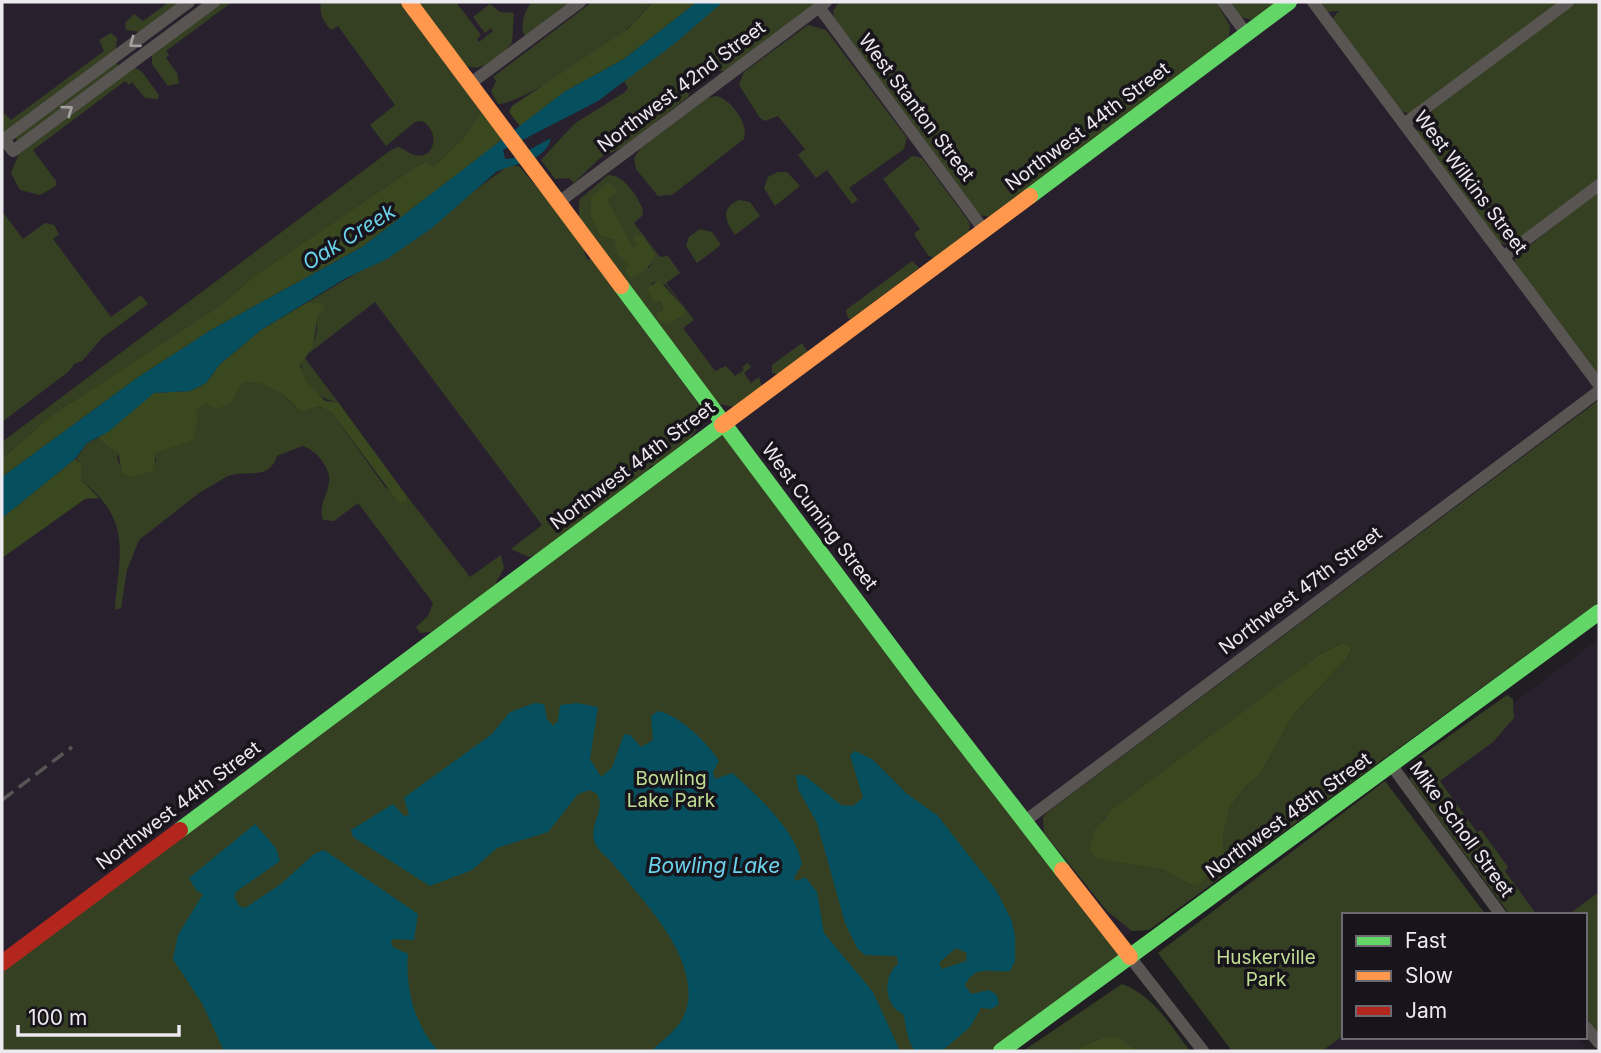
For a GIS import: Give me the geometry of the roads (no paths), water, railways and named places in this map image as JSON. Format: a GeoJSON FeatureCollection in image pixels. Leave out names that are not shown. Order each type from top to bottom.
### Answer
{"type":"FeatureCollection","features":[{"type":"Feature","properties":{"kind":"street"},"geometry":{"type":"LineString","coordinates":[[189,2],[4,139],[13,151],[214,2]]}},
{"type":"Feature","properties":{"kind":"street","name":"West Cuming Street"},"geometry":{"type":"LineString","coordinates":[[410,2],[923,690],[1203,1051]]}},
{"type":"Feature","properties":{"kind":"street"},"geometry":{"type":"LineString","coordinates":[[471,83],[580,2]]}},
{"type":"Feature","properties":{"kind":"street"},"geometry":{"type":"LineString","coordinates":[[1223,2],[1246,33]]}},
{"type":"Feature","properties":{"kind":"street","name":"Northwest 44th Street"},"geometry":{"type":"LineString","coordinates":[[2,963],[1289,2]]}},
{"type":"Feature","properties":{"kind":"street","name":"West Wilkins Street"},"geometry":{"type":"LineString","coordinates":[[1313,2],[1599,385]]}},
{"type":"Feature","properties":{"kind":"street"},"geometry":{"type":"LineString","coordinates":[[1404,124],[1568,2]]}},
{"type":"Feature","properties":{"kind":"street","name":"Northwest 42nd Street"},"geometry":{"type":"LineString","coordinates":[[559,202],[823,5]]}},
{"type":"Feature","properties":{"kind":"street","name":"West Stanton Street"},"geometry":{"type":"LineString","coordinates":[[823,5],[984,230]]}},
{"type":"Feature","properties":{"kind":"street"},"geometry":{"type":"LineString","coordinates":[[1503,257],[1599,184]]}},
{"type":"Feature","properties":{"kind":"street","name":"Northwest 47th Street"},"geometry":{"type":"LineString","coordinates":[[1026,821],[1599,391]]}},
{"type":"Feature","properties":{"kind":"street","name":"Northwest 48th Street"},"geometry":{"type":"LineString","coordinates":[[1002,1051],[1599,612]]}},
{"type":"Feature","properties":{"kind":"street","name":"Mike Scholl Street"},"geometry":{"type":"LineString","coordinates":[[1392,766],[1501,913]]}},
{"type":"Feature","properties":{"kind":"street"},"geometry":{"type":"LineString","coordinates":[[1587,1028],[1599,1043]]}},
{"type":"Feature","properties":{"kind":"water","name":"Oak Creek"},"geometry":{"type":"Polygon","coordinates":[[[697,2],[723,2],[674,44],[598,101],[503,150],[505,159],[514,158],[551,138],[542,153],[496,172],[432,228],[387,259],[346,278],[261,330],[220,364],[206,383],[190,391],[154,393],[108,432],[87,443],[75,459],[2,518],[2,477],[137,378],[211,330],[362,247],[564,92],[624,59],[697,2]]]}},
{"type":"Feature","properties":{"kind":"water","name":"Bowling Lake"},"geometry":{"type":"Polygon","coordinates":[[[535,703],[544,704],[547,719],[553,726],[558,721],[560,705],[577,703],[598,707],[590,759],[601,777],[612,768],[624,734],[630,735],[641,747],[653,740],[651,716],[658,711],[675,718],[700,738],[719,761],[713,772],[715,779],[732,773],[784,826],[802,864],[794,878],[797,881],[805,877],[817,892],[824,933],[873,992],[900,1051],[651,1051],[673,1031],[684,1016],[689,996],[687,976],[679,955],[655,915],[596,845],[593,832],[600,807],[597,794],[590,790],[578,794],[548,832],[497,848],[472,870],[430,886],[353,837],[351,830],[393,804],[404,816],[409,815],[404,798],[492,734],[510,712],[535,703]]]}},
{"type":"Feature","properties":{"kind":"water","name":"Bowling Lake"},"geometry":{"type":"Polygon","coordinates":[[[855,751],[872,759],[907,794],[937,815],[996,890],[1012,921],[1015,961],[1010,971],[979,972],[969,978],[965,985],[971,994],[989,990],[997,995],[999,1004],[992,1009],[981,1008],[970,1027],[942,1051],[915,1051],[908,1037],[903,1014],[892,1004],[887,990],[890,976],[898,964],[897,956],[865,955],[857,948],[845,923],[817,823],[798,789],[796,775],[804,775],[841,805],[853,806],[863,798],[850,755],[855,751]],[[956,948],[939,963],[942,969],[966,961],[967,953],[956,948]]]}},
{"type":"Feature","properties":{"kind":"water"},"geometry":{"type":"Polygon","coordinates":[[[255,824],[276,848],[280,861],[237,891],[234,896],[239,906],[245,908],[281,884],[314,854],[324,850],[418,914],[414,940],[393,939],[391,943],[393,947],[408,954],[408,980],[413,1006],[423,1030],[438,1051],[224,1051],[203,1005],[173,959],[178,935],[203,894],[196,890],[189,878],[255,824]]]}},
{"type":"Feature","properties":{"kind":"railway"},"geometry":{"type":"LineString","coordinates":[[2,800],[72,747]]}},
{"type":"Feature","properties":{"kind":"park label","name":"Bowling Lake Park"},"geometry":{"type":"Point","coordinates":[671,789]}},
{"type":"Feature","properties":{"kind":"park label","name":"Huskerville Park"},"geometry":{"type":"Point","coordinates":[1266,968]}}]}
